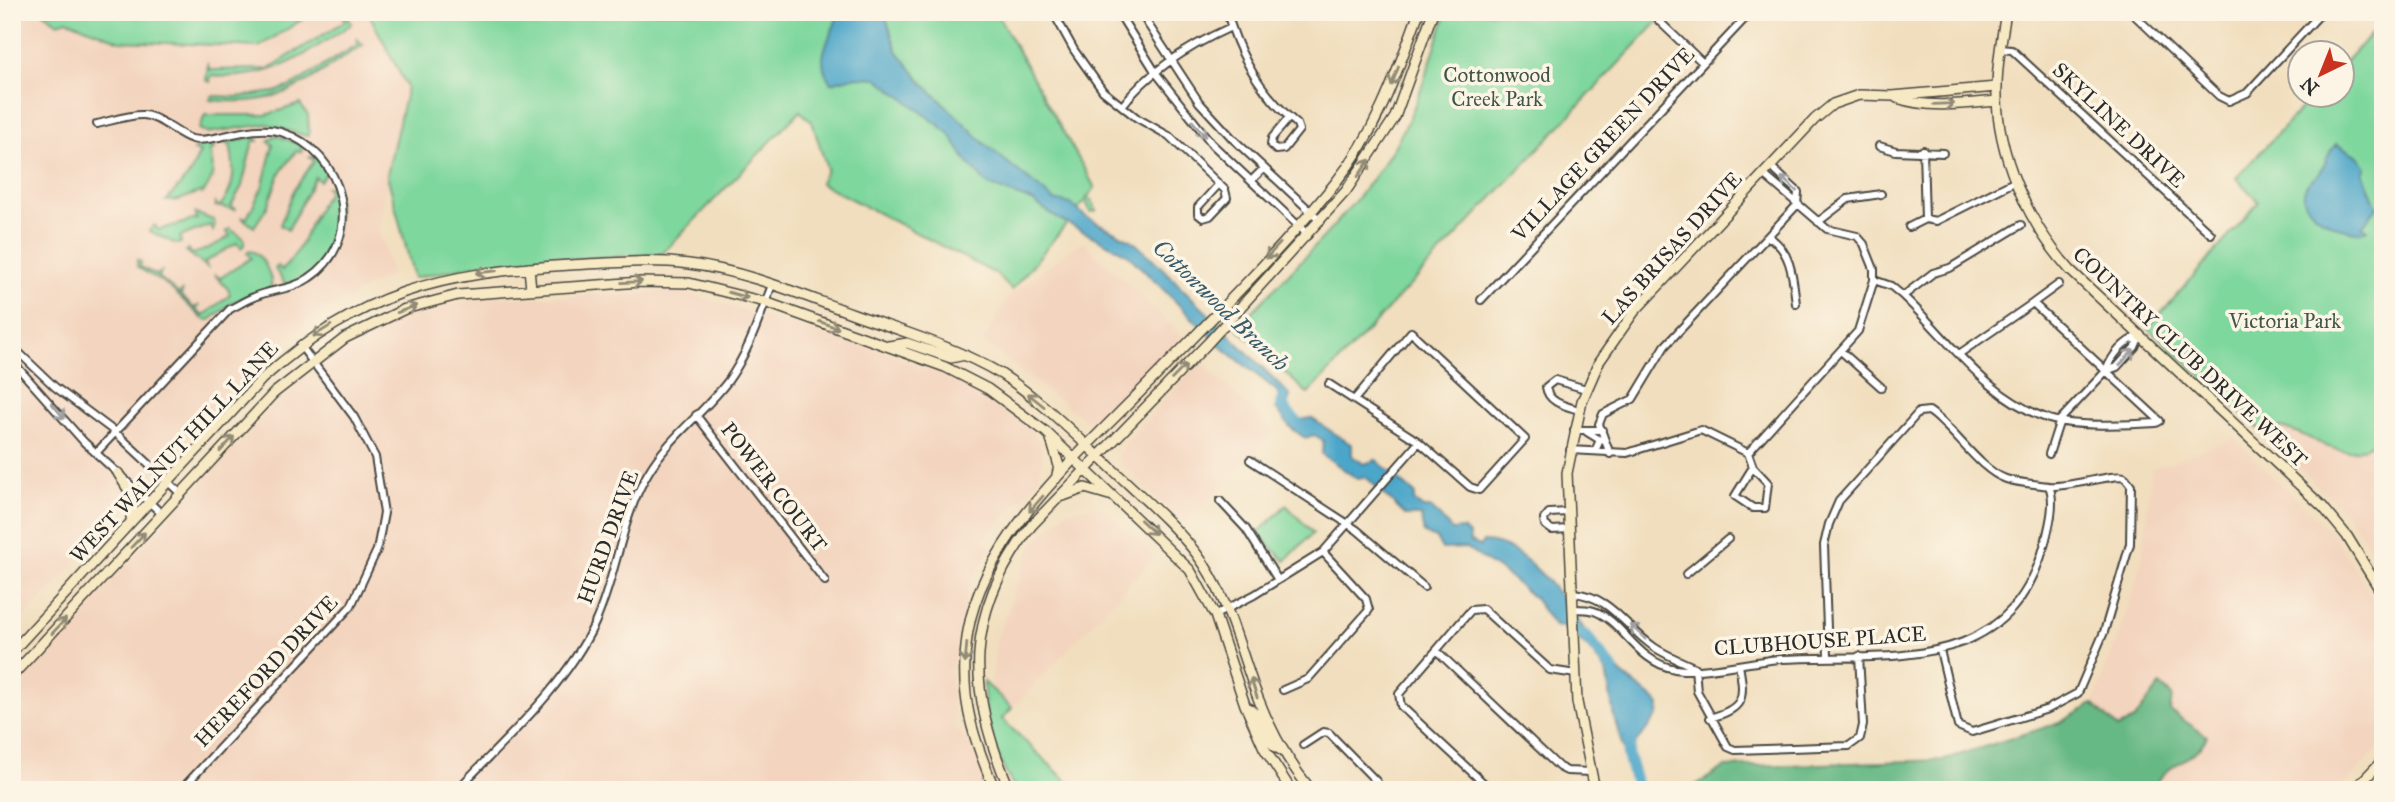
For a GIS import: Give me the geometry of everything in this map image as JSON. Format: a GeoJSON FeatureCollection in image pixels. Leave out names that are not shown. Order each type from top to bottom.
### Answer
{"type":"FeatureCollection","features":[{"type":"Feature","properties":{"kind":"main road"},"geometry":{"type":"LineString","coordinates":[[995,790],[968,719],[965,657],[969,629],[982,587],[1003,545],[1075,459],[1336,183],[1382,110],[1419,12]]}},
{"type":"Feature","properties":{"kind":"main road"},"geometry":{"type":"LineString","coordinates":[[1010,790],[991,745],[978,683],[984,619],[993,590],[1009,555],[1058,498],[1226,324],[1346,191],[1395,117],[1433,12]]}},
{"type":"Feature","properties":{"kind":"main road","name":"COUNTRY CLUB DRIVE WEST"},"geometry":{"type":"LineString","coordinates":[[2006,12],[1997,87],[2004,145],[2016,181],[2033,216],[2059,258],[2323,507],[2347,536],[2383,595]]}},
{"type":"Feature","properties":{"kind":"main road","name":"LAS BRISAS DRIVE"},"geometry":{"type":"LineString","coordinates":[[1595,790],[1577,702],[1568,512],[1570,450],[1586,389],[1614,336],[1770,166],[1833,104],[1859,95],[1892,96],[1997,87]]}},
{"type":"Feature","properties":{"kind":"main road","name":"LAS BRISAS DRIVE"},"geometry":{"type":"LineString","coordinates":[[1892,96],[1915,104],[1997,101]]}},
{"type":"Feature","properties":{"kind":"main road"},"geometry":{"type":"LineString","coordinates":[[1336,183],[1346,191]]}},
{"type":"Feature","properties":{"kind":"main road","name":"WEST WALNUT HILL LANE"},"geometry":{"type":"LineString","coordinates":[[12,652],[262,379],[300,345],[374,301],[417,286],[480,272],[617,262],[691,264],[772,285],[965,355],[1015,384],[1098,456],[1190,546],[1209,572],[1228,609],[1258,699],[1283,751],[1311,790]]}},
{"type":"Feature","properties":{"kind":"main road"},"geometry":{"type":"LineString","coordinates":[[529,268],[531,289]]}},
{"type":"Feature","properties":{"kind":"main road","name":"WEST WALNUT HILL LANE"},"geometry":{"type":"LineString","coordinates":[[12,676],[276,391],[310,362],[360,329],[405,309],[458,295],[641,282],[689,283],[765,302],[975,381],[1046,432],[1183,562],[1215,615],[1246,707],[1267,754],[1291,790]]}},
{"type":"Feature","properties":{"kind":"main road"},"geometry":{"type":"LineString","coordinates":[[887,346],[907,343],[951,358],[965,355]]}},
{"type":"Feature","properties":{"kind":"main road"},"geometry":{"type":"LineString","coordinates":[[1146,386],[1156,396]]}},
{"type":"Feature","properties":{"kind":"main road"},"geometry":{"type":"LineString","coordinates":[[1046,432],[1058,459],[1054,483]]}},
{"type":"Feature","properties":{"kind":"main road"},"geometry":{"type":"LineString","coordinates":[[118,473],[134,499],[129,524]]}},
{"type":"Feature","properties":{"kind":"main road"},"geometry":{"type":"LineString","coordinates":[[1058,498],[1085,488],[1117,498]]}},
{"type":"Feature","properties":{"kind":"main road"},"geometry":{"type":"LineString","coordinates":[[982,587],[993,590]]}},
{"type":"Feature","properties":{"kind":"main road"},"geometry":{"type":"LineString","coordinates":[[1246,707],[1255,712],[1271,744],[1283,751]]}},
{"type":"Feature","properties":{"kind":"main road"},"geometry":{"type":"LineString","coordinates":[[977,748],[991,745]]}},
{"type":"Feature","properties":{"kind":"main road"},"geometry":{"type":"LineString","coordinates":[[2354,790],[2383,760]]}},
{"type":"Feature","properties":{"kind":"street"},"geometry":{"type":"LineString","coordinates":[[1053,12],[1090,74],[1122,106],[1169,136],[1219,184],[1225,190],[1227,198],[1210,216],[1203,218],[1198,214],[1198,207],[1219,184]]}},
{"type":"Feature","properties":{"kind":"street"},"geometry":{"type":"LineString","coordinates":[[1118,12],[1156,73],[1217,149],[1308,235]]}},
{"type":"Feature","properties":{"kind":"street"},"geometry":{"type":"LineString","coordinates":[[1140,12],[1170,62],[1230,136],[1321,221]]}},
{"type":"Feature","properties":{"kind":"street"},"geometry":{"type":"LineString","coordinates":[[1227,12],[1248,67],[1299,130],[1284,149],[1276,150],[1271,145],[1272,138],[1289,118]]}},
{"type":"Feature","properties":{"kind":"street","name":"VILLAGE GREEN DRIVE"},"geometry":{"type":"LineString","coordinates":[[1481,300],[1751,12]]}},
{"type":"Feature","properties":{"kind":"street"},"geometry":{"type":"LineString","coordinates":[[2131,12],[2219,96],[2229,101],[2247,93],[2322,12]]}},
{"type":"Feature","properties":{"kind":"street"},"geometry":{"type":"LineString","coordinates":[[1659,21],[1703,63]]}},
{"type":"Feature","properties":{"kind":"street"},"geometry":{"type":"LineString","coordinates":[[1122,106],[1141,83],[1170,62],[1231,27]]}},
{"type":"Feature","properties":{"kind":"street","name":"SKYLINE DRIVE"},"geometry":{"type":"LineString","coordinates":[[2000,49],[2012,50],[2211,234]]}},
{"type":"Feature","properties":{"kind":"street"},"geometry":{"type":"LineString","coordinates":[[1178,103],[1192,92]]}},
{"type":"Feature","properties":{"kind":"street"},"geometry":{"type":"LineString","coordinates":[[96,453],[230,309],[255,296],[295,286],[311,278],[335,248],[343,214],[342,193],[329,167],[303,142],[278,131],[257,129],[194,140],[145,115],[97,124]]}},
{"type":"Feature","properties":{"kind":"street"},"geometry":{"type":"LineString","coordinates":[[1217,149],[1230,136]]}},
{"type":"Feature","properties":{"kind":"street"},"geometry":{"type":"LineString","coordinates":[[1878,146],[1896,151],[1923,150],[1943,153]]}},
{"type":"Feature","properties":{"kind":"street"},"geometry":{"type":"LineString","coordinates":[[1923,150],[1926,219]]}},
{"type":"Feature","properties":{"kind":"street"},"geometry":{"type":"LineString","coordinates":[[1610,454],[1599,424],[1603,414],[1633,398],[1665,346],[1797,205],[1798,192],[1770,166]]}},
{"type":"Feature","properties":{"kind":"street"},"geometry":{"type":"LineString","coordinates":[[1251,181],[1264,168]]}},
{"type":"Feature","properties":{"kind":"street"},"geometry":{"type":"LineString","coordinates":[[1748,453],[1842,352],[1858,331],[1874,280],[1874,269],[1864,244],[1857,236],[1827,229],[1763,174]]}},
{"type":"Feature","properties":{"kind":"street"},"geometry":{"type":"LineString","coordinates":[[1909,227],[1926,219],[1936,221],[2016,181]]}},
{"type":"Feature","properties":{"kind":"street"},"geometry":{"type":"LineString","coordinates":[[1818,222],[1848,199],[1881,194]]}},
{"type":"Feature","properties":{"kind":"street"},"geometry":{"type":"LineString","coordinates":[[1903,296],[1933,273],[1950,268],[2021,225]]}},
{"type":"Feature","properties":{"kind":"street"},"geometry":{"type":"LineString","coordinates":[[1769,237],[1780,244],[1787,257],[1796,304]]}},
{"type":"Feature","properties":{"kind":"street"},"geometry":{"type":"LineString","coordinates":[[1874,280],[1891,286],[1903,296],[2001,394],[2051,419],[2133,425],[2160,421],[2033,303]]}},
{"type":"Feature","properties":{"kind":"street"},"geometry":{"type":"LineString","coordinates":[[1959,354],[2059,284]]}},
{"type":"Feature","properties":{"kind":"street","name":"HURD DRIVE"},"geometry":{"type":"LineString","coordinates":[[457,790],[552,689],[574,659],[610,586],[643,483],[667,446],[735,371],[751,340],[772,285]]}},
{"type":"Feature","properties":{"kind":"street"},"geometry":{"type":"LineString","coordinates":[[1329,384],[1419,443],[1470,487],[1479,490],[1525,439],[1411,332],[1354,400]]}},
{"type":"Feature","properties":{"kind":"street"},"geometry":{"type":"LineString","coordinates":[[2049,454],[2060,420],[2106,372],[2110,360],[2128,340],[2140,335]]}},
{"type":"Feature","properties":{"kind":"street","name":"HEREFORD DRIVE"},"geometry":{"type":"LineString","coordinates":[[181,790],[351,606],[373,565],[384,513],[375,457],[354,417],[310,362],[300,345]]}},
{"type":"Feature","properties":{"kind":"street"},"geometry":{"type":"LineString","coordinates":[[12,346],[55,387],[115,432],[181,494]]}},
{"type":"Feature","properties":{"kind":"street"},"geometry":{"type":"LineString","coordinates":[[1842,352],[1881,387]]}},
{"type":"Feature","properties":{"kind":"street"},"geometry":{"type":"LineString","coordinates":[[22,355],[13,363],[96,453],[162,514]]}},
{"type":"Feature","properties":{"kind":"street"},"geometry":{"type":"LineString","coordinates":[[1579,411],[1552,400],[1547,395],[1546,387],[1555,380],[1586,389]]}},
{"type":"Feature","properties":{"kind":"street"},"geometry":{"type":"LineString","coordinates":[[1828,656],[1824,545],[1829,524],[1839,501],[1919,412],[1929,411],[1940,418],[1986,466],[2002,477],[2049,486],[2084,484],[2117,476],[2124,477],[2131,485],[2130,544],[2104,632],[2078,693],[2048,709],[1972,732],[1964,730],[1958,726],[1940,650]]}},
{"type":"Feature","properties":{"kind":"street","name":"POWER COURT"},"geometry":{"type":"LineString","coordinates":[[696,415],[825,581]]}},
{"type":"Feature","properties":{"kind":"street"},"geometry":{"type":"LineString","coordinates":[[1574,430],[1602,430]]}},
{"type":"Feature","properties":{"kind":"street"},"geometry":{"type":"LineString","coordinates":[[1570,450],[1627,453],[1701,430],[1748,453],[1753,467],[1768,483],[1765,508],[1753,508],[1735,496],[1753,467]]}},
{"type":"Feature","properties":{"kind":"street"},"geometry":{"type":"LineString","coordinates":[[1587,432],[1600,440],[1595,451]]}},
{"type":"Feature","properties":{"kind":"street"},"geometry":{"type":"LineString","coordinates":[[1215,615],[1323,552],[1419,443]]}},
{"type":"Feature","properties":{"kind":"street"},"geometry":{"type":"LineString","coordinates":[[1250,460],[1348,525],[1424,587]]}},
{"type":"Feature","properties":{"kind":"street","name":"CLUBHOUSE PLACE"},"geometry":{"type":"LineString","coordinates":[[1573,609],[1593,610],[1604,616],[1634,646],[1656,662],[1676,669],[1828,656],[1914,655],[1940,650],[1969,640],[1989,628],[2014,608],[2029,587],[2049,527],[2049,486]]}},
{"type":"Feature","properties":{"kind":"street"},"geometry":{"type":"LineString","coordinates":[[1220,501],[1246,529],[1278,580]]}},
{"type":"Feature","properties":{"kind":"street"},"geometry":{"type":"LineString","coordinates":[[1568,512],[1549,513],[1544,519],[1545,525],[1552,530],[1569,530]]}},
{"type":"Feature","properties":{"kind":"street"},"geometry":{"type":"LineString","coordinates":[[1686,574],[1728,539]]}},
{"type":"Feature","properties":{"kind":"street"},"geometry":{"type":"LineString","coordinates":[[1283,690],[1308,678],[1369,610],[1366,600],[1323,552]]}},
{"type":"Feature","properties":{"kind":"street","name":"CLUBHOUSE PLACE"},"geometry":{"type":"LineString","coordinates":[[1573,593],[1588,594],[1612,607],[1654,647],[1695,668]]}},
{"type":"Feature","properties":{"kind":"street"},"geometry":{"type":"LineString","coordinates":[[1491,790],[1398,701],[1399,694],[1471,610],[1477,607],[1483,608],[1550,670],[1576,674]]}},
{"type":"Feature","properties":{"kind":"street"},"geometry":{"type":"LineString","coordinates":[[1437,651],[1559,767],[1566,771],[1591,772]]}},
{"type":"Feature","properties":{"kind":"street"},"geometry":{"type":"LineString","coordinates":[[1695,668],[1696,691],[1723,743],[1735,750],[1849,746],[1860,738],[1863,725],[1859,656]]}},
{"type":"Feature","properties":{"kind":"street"},"geometry":{"type":"LineString","coordinates":[[1710,718],[1731,710],[1740,702],[1744,692],[1739,665]]}},
{"type":"Feature","properties":{"kind":"street"},"geometry":{"type":"LineString","coordinates":[[1303,744],[1323,732],[1329,733],[1377,782],[1377,790]]}},
{"type":"Feature","properties":{"kind":"shaded area"},"geometry":{"type":"Polygon","coordinates":[[[12,12],[43,12],[58,23],[67,20],[111,38],[259,47],[314,12],[368,12],[407,87],[387,175],[379,231],[392,275],[323,310],[263,357],[155,471],[141,493],[12,630],[12,12]]]}},
{"type":"Feature","properties":{"kind":"shaded area"},"geometry":{"type":"Polygon","coordinates":[[[1083,241],[1183,337],[1092,425],[986,344],[984,339],[1010,295],[1083,241]]]}},
{"type":"Feature","properties":{"kind":"shaded area"},"geometry":{"type":"Polygon","coordinates":[[[678,291],[890,354],[967,383],[1026,424],[1041,443],[1043,455],[1038,480],[983,540],[991,547],[968,588],[951,675],[954,727],[1018,790],[12,790],[12,689],[273,405],[318,363],[371,331],[408,316],[486,296],[517,298],[678,291]]]}},
{"type":"Feature","properties":{"kind":"shaded area"},"geometry":{"type":"Polygon","coordinates":[[[1201,361],[1273,431],[1184,526],[1118,459],[1124,444],[1201,361]]]}},
{"type":"Feature","properties":{"kind":"shaded area"},"geometry":{"type":"Polygon","coordinates":[[[2274,425],[2369,448],[2383,435],[2383,567],[2349,516],[2260,430],[2274,425]]]}},
{"type":"Feature","properties":{"kind":"shaded area"},"geometry":{"type":"Polygon","coordinates":[[[2234,438],[2333,535],[2374,599],[2383,620],[2383,743],[2339,790],[2154,790],[2158,776],[2201,749],[2206,736],[2170,711],[2118,728],[2093,704],[2126,615],[2143,555],[2152,469],[2234,438]]]}},
{"type":"Feature","properties":{"kind":"shaded area"},"geometry":{"type":"Polygon","coordinates":[[[1101,506],[1155,557],[1012,708],[991,689],[997,638],[1026,560],[1034,544],[1067,510],[1101,506]]]}},
{"type":"Feature","properties":{"kind":"green space"},"geometry":{"type":"Polygon","coordinates":[[[43,12],[314,12],[259,47],[120,41],[67,20],[58,23],[43,12]]]}},
{"type":"Feature","properties":{"kind":"green space"},"geometry":{"type":"Polygon","coordinates":[[[368,12],[996,12],[1095,188],[1086,199],[1092,200],[1096,211],[1091,212],[1085,201],[1012,290],[996,274],[820,183],[827,169],[812,122],[800,111],[662,254],[481,264],[414,278],[387,175],[407,87],[368,12]]]}},
{"type":"Feature","properties":{"kind":"green space","name":"Cottonwood Creek Park"},"geometry":{"type":"Polygon","coordinates":[[[1447,12],[1667,12],[1308,394],[1237,328],[1320,241],[1378,172],[1411,115],[1447,12]]]}},
{"type":"Feature","properties":{"kind":"green space"},"geometry":{"type":"Polygon","coordinates":[[[343,16],[348,17],[352,24],[286,64],[253,74],[211,76],[210,82],[206,80],[208,65],[210,70],[268,69],[345,21],[343,16]]]}},
{"type":"Feature","properties":{"kind":"green space","name":"Victoria Park"},"geometry":{"type":"Polygon","coordinates":[[[2383,21],[2383,435],[2366,447],[2350,451],[2335,449],[2293,431],[2277,428],[2260,430],[2148,328],[2259,202],[2236,178],[2302,108],[2356,108],[2356,50],[2383,21]]]}},
{"type":"Feature","properties":{"kind":"green space"},"geometry":{"type":"Polygon","coordinates":[[[356,38],[363,45],[293,89],[258,100],[210,100],[212,96],[237,97],[275,92],[293,85],[358,44],[356,38]]]}},
{"type":"Feature","properties":{"kind":"green space"},"geometry":{"type":"Polygon","coordinates":[[[300,104],[308,115],[309,135],[306,136],[267,124],[207,133],[199,129],[205,115],[266,115],[300,104]]]}},
{"type":"Feature","properties":{"kind":"green space"},"geometry":{"type":"Polygon","coordinates":[[[276,135],[301,145],[302,152],[296,151],[280,173],[267,207],[254,227],[241,217],[247,218],[262,188],[273,145],[268,141],[276,135]]]}},
{"type":"Feature","properties":{"kind":"green space"},"geometry":{"type":"Polygon","coordinates":[[[256,136],[258,141],[253,141],[242,186],[231,206],[236,210],[219,207],[229,193],[233,178],[230,145],[225,143],[256,136]]]}},
{"type":"Feature","properties":{"kind":"green space"},"geometry":{"type":"Polygon","coordinates":[[[201,144],[212,145],[214,149],[210,150],[212,174],[206,189],[202,194],[200,192],[179,200],[166,201],[190,174],[200,152],[193,150],[201,144]]]}},
{"type":"Feature","properties":{"kind":"green space"},"geometry":{"type":"Polygon","coordinates":[[[310,157],[316,157],[327,172],[320,181],[315,177],[288,230],[280,225],[294,190],[314,161],[310,157]]]}},
{"type":"Feature","properties":{"kind":"green space"},"geometry":{"type":"Polygon","coordinates":[[[326,187],[334,187],[338,200],[338,216],[330,248],[312,274],[299,282],[285,284],[275,269],[278,266],[282,270],[298,250],[329,192],[326,187]]]}},
{"type":"Feature","properties":{"kind":"green space"},"geometry":{"type":"Polygon","coordinates":[[[195,213],[213,220],[213,231],[210,225],[180,237],[181,243],[176,244],[149,231],[155,225],[158,230],[197,219],[195,213]]]}},
{"type":"Feature","properties":{"kind":"green space"},"geometry":{"type":"Polygon","coordinates":[[[230,229],[244,238],[244,245],[241,248],[237,243],[205,262],[207,267],[186,251],[189,249],[191,254],[212,247],[230,236],[226,231],[230,229]]]}},
{"type":"Feature","properties":{"kind":"green space"},"geometry":{"type":"Polygon","coordinates":[[[250,251],[259,256],[266,266],[271,288],[233,302],[210,320],[203,319],[167,285],[137,267],[137,260],[141,262],[140,267],[157,275],[161,272],[159,277],[179,294],[183,290],[181,296],[194,308],[200,305],[196,310],[203,316],[230,295],[214,274],[220,278],[251,258],[247,253],[250,251]]]}},
{"type":"Feature","properties":{"kind":"green space"},"geometry":{"type":"Polygon","coordinates":[[[1286,505],[1313,533],[1285,561],[1258,533],[1286,505]]]}},
{"type":"Feature","properties":{"kind":"green space"},"geometry":{"type":"Polygon","coordinates":[[[984,682],[1012,708],[1002,719],[1076,790],[1018,790],[998,755],[986,708],[984,682]]]}},
{"type":"Feature","properties":{"kind":"green space"},"geometry":{"type":"Polygon","coordinates":[[[2160,685],[2172,696],[2170,711],[2207,736],[2195,752],[2164,774],[2154,790],[1688,790],[1725,767],[1943,760],[2059,723],[2093,704],[2118,728],[2134,720],[2160,685]]]}},
{"type":"Feature","properties":{"kind":"water"},"geometry":{"type":"Polygon","coordinates":[[[839,12],[884,12],[897,51],[922,82],[986,145],[1054,200],[1071,204],[1086,217],[1133,241],[1156,262],[1290,395],[1285,416],[1293,421],[1311,418],[1352,445],[1352,456],[1364,464],[1376,460],[1415,494],[1414,501],[1423,508],[1432,508],[1452,530],[1463,529],[1469,535],[1470,542],[1480,546],[1483,542],[1514,552],[1543,575],[1599,652],[1659,704],[1658,715],[1635,744],[1625,738],[1638,772],[1631,775],[1614,717],[1606,671],[1588,648],[1563,627],[1554,626],[1534,598],[1507,575],[1466,548],[1442,549],[1436,538],[1424,534],[1421,516],[1406,516],[1366,477],[1356,478],[1322,454],[1323,440],[1314,435],[1305,438],[1291,428],[1276,408],[1281,403],[1277,391],[1223,348],[1127,254],[1057,218],[1032,201],[988,185],[967,162],[949,133],[877,78],[853,77],[831,83],[823,64],[823,56],[839,12]]]}},
{"type":"Feature","properties":{"kind":"water"},"geometry":{"type":"Polygon","coordinates":[[[2336,144],[2358,156],[2366,167],[2363,173],[2377,207],[2362,227],[2367,230],[2351,231],[2331,224],[2313,211],[2304,198],[2306,186],[2320,172],[2336,144]]]}},
{"type":"Feature","properties":{"kind":"waterway","name":"Cottonwood Branch"},"geometry":{"type":"LineString","coordinates":[[1283,396],[1282,407],[1300,426],[1307,429]]}},
{"type":"Feature","properties":{"kind":"waterway","name":"Cottonwood Branch"},"geometry":{"type":"LineString","coordinates":[[1585,635],[1613,670]]}},
{"type":"Feature","properties":{"kind":"waterway","name":"Cottonwood Branch"},"geometry":{"type":"LineString","coordinates":[[1633,726],[1628,755],[1638,790]]}}]}
